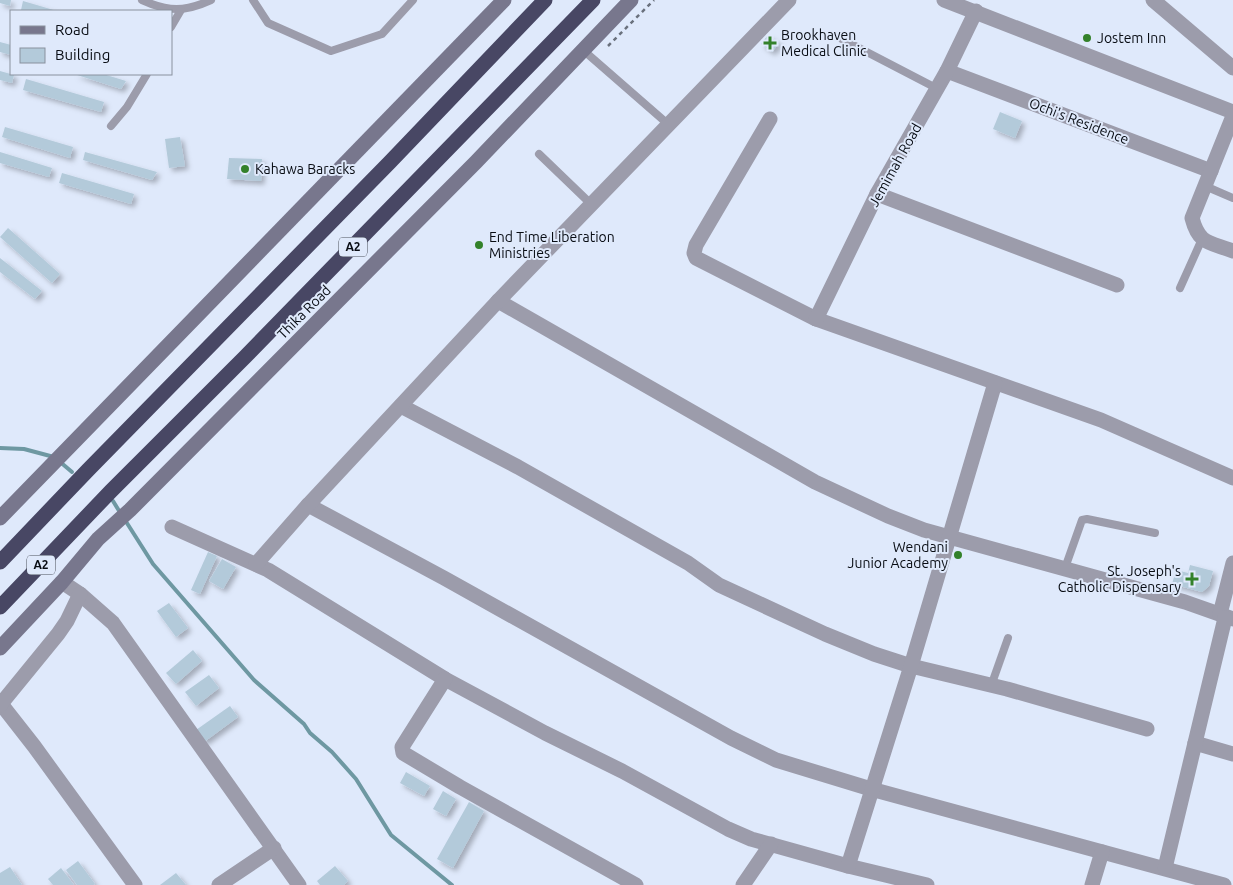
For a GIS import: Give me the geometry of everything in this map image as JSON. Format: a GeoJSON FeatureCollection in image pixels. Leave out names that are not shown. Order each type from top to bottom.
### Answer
{"type":"FeatureCollection","features":[{"type":"Feature","properties":{"kind":"highway","name":"A2"},"geometry":{"type":"LineString","coordinates":[[0,562],[545,0]]}},
{"type":"Feature","properties":{"kind":"highway","name":"Thika Road"},"geometry":{"type":"LineString","coordinates":[[0,606],[111,491],[245,358],[592,0]]}},
{"type":"Feature","properties":{"kind":"main road"},"geometry":{"type":"LineString","coordinates":[[0,518],[504,0]]}},
{"type":"Feature","properties":{"kind":"main road","name":"Thika Road"},"geometry":{"type":"LineString","coordinates":[[0,648],[62,582],[98,539],[130,510],[450,188],[631,0]]}},
{"type":"Feature","properties":{"kind":"street"},"geometry":{"type":"LineString","coordinates":[[256,564],[308,505],[498,301],[789,0]]}},
{"type":"Feature","properties":{"kind":"street"},"geometry":{"type":"LineString","coordinates":[[944,0],[1233,114],[1192,218],[1196,232],[1202,239],[1233,251]]}},
{"type":"Feature","properties":{"kind":"street"},"geometry":{"type":"LineString","coordinates":[[1153,0],[1233,68]]}},
{"type":"Feature","properties":{"kind":"street","name":"Jemimah Road"},"geometry":{"type":"LineString","coordinates":[[816,319],[877,194],[938,89],[976,12]]}},
{"type":"Feature","properties":{"kind":"street","name":"Ochi's Residence"},"geometry":{"type":"LineString","coordinates":[[947,71],[1211,170]]}},
{"type":"Feature","properties":{"kind":"street"},"geometry":{"type":"LineString","coordinates":[[770,119],[696,245],[694,253],[696,258],[816,319],[1101,420],[1233,478]]}},
{"type":"Feature","properties":{"kind":"street"},"geometry":{"type":"LineString","coordinates":[[877,194],[1117,286]]}},
{"type":"Feature","properties":{"kind":"street"},"geometry":{"type":"LineString","coordinates":[[498,301],[815,482],[888,516],[924,530],[1185,602],[1226,617]]}},
{"type":"Feature","properties":{"kind":"street"},"geometry":{"type":"LineString","coordinates":[[848,866],[995,383]]}},
{"type":"Feature","properties":{"kind":"street"},"geometry":{"type":"LineString","coordinates":[[401,406],[535,477],[688,563],[719,584],[825,634],[910,666],[1147,729]]}},
{"type":"Feature","properties":{"kind":"street"},"geometry":{"type":"LineString","coordinates":[[308,505],[758,752],[776,760],[871,789],[1224,885]]}},
{"type":"Feature","properties":{"kind":"street"},"geometry":{"type":"LineString","coordinates":[[172,527],[256,564],[445,679],[545,733],[622,771],[728,829],[751,839],[848,866],[927,885]]}},
{"type":"Feature","properties":{"kind":"street"},"geometry":{"type":"LineString","coordinates":[[1164,868],[1226,617],[1233,563]]}},
{"type":"Feature","properties":{"kind":"street"},"geometry":{"type":"LineString","coordinates":[[62,582],[80,594],[113,623],[299,885]]}},
{"type":"Feature","properties":{"kind":"street"},"geometry":{"type":"LineString","coordinates":[[80,594],[68,621],[0,705],[34,746],[135,885]]}},
{"type":"Feature","properties":{"kind":"street"},"geometry":{"type":"LineString","coordinates":[[445,679],[402,747],[403,753],[636,885]]}},
{"type":"Feature","properties":{"kind":"street"},"geometry":{"type":"LineString","coordinates":[[1196,743],[1233,754]]}},
{"type":"Feature","properties":{"kind":"street"},"geometry":{"type":"LineString","coordinates":[[743,885],[771,844]]}},
{"type":"Feature","properties":{"kind":"street"},"geometry":{"type":"LineString","coordinates":[[218,885],[274,848]]}},
{"type":"Feature","properties":{"kind":"street"},"geometry":{"type":"LineString","coordinates":[[1092,885],[1102,852]]}},
{"type":"Feature","properties":{"kind":"lane"},"geometry":{"type":"LineString","coordinates":[[142,0],[181,10],[195,7],[211,0]]}},
{"type":"Feature","properties":{"kind":"lane"},"geometry":{"type":"LineString","coordinates":[[253,0],[268,23],[331,52],[382,34],[413,0]]}},
{"type":"Feature","properties":{"kind":"lane"},"geometry":{"type":"LineString","coordinates":[[172,26],[181,10]]}},
{"type":"Feature","properties":{"kind":"lane"},"geometry":{"type":"LineString","coordinates":[[836,36],[938,89]]}},
{"type":"Feature","properties":{"kind":"lane"},"geometry":{"type":"LineString","coordinates":[[583,50],[669,125]]}},
{"type":"Feature","properties":{"kind":"lane"},"geometry":{"type":"LineString","coordinates":[[111,126],[127,107],[145,75]]}},
{"type":"Feature","properties":{"kind":"lane"},"geometry":{"type":"LineString","coordinates":[[539,154],[592,205]]}},
{"type":"Feature","properties":{"kind":"lane"},"geometry":{"type":"LineString","coordinates":[[1205,186],[1233,198]]}},
{"type":"Feature","properties":{"kind":"lane"},"geometry":{"type":"LineString","coordinates":[[1180,288],[1202,239]]}},
{"type":"Feature","properties":{"kind":"lane"},"geometry":{"type":"LineString","coordinates":[[1065,568],[1082,520],[1087,519],[1155,533]]}},
{"type":"Feature","properties":{"kind":"lane"},"geometry":{"type":"LineString","coordinates":[[991,686],[1008,638]]}},
{"type":"Feature","properties":{"kind":"path"},"geometry":{"type":"LineString","coordinates":[[608,46],[654,0]]}},
{"type":"Feature","properties":{"kind":"building"},"geometry":{"type":"Polygon","coordinates":[[[0,0],[11,0],[10,6],[0,3],[0,0]]]}},
{"type":"Feature","properties":{"kind":"building"},"geometry":{"type":"Polygon","coordinates":[[[23,1],[54,10],[21,10],[23,1]]]}},
{"type":"Feature","properties":{"kind":"building","name":"Brookhaven Medical Clinic"},"geometry":{"type":"Polygon","coordinates":[[[768,35],[779,43],[772,52],[761,44],[768,35]]]}},
{"type":"Feature","properties":{"kind":"building"},"geometry":{"type":"Polygon","coordinates":[[[0,42],[10,45],[10,55],[0,52],[0,42]]]}},
{"type":"Feature","properties":{"kind":"building"},"geometry":{"type":"Polygon","coordinates":[[[0,71],[14,75],[12,83],[0,80],[0,71]]]}},
{"type":"Feature","properties":{"kind":"building"},"geometry":{"type":"Polygon","coordinates":[[[77,75],[106,75],[126,81],[121,89],[77,75]]]}},
{"type":"Feature","properties":{"kind":"building"},"geometry":{"type":"Polygon","coordinates":[[[26,79],[104,102],[101,112],[23,90],[26,79]]]}},
{"type":"Feature","properties":{"kind":"building"},"geometry":{"type":"Polygon","coordinates":[[[1000,112],[1022,121],[1015,138],[993,129],[1000,112]]]}},
{"type":"Feature","properties":{"kind":"building"},"geometry":{"type":"Polygon","coordinates":[[[5,127],[73,147],[70,158],[2,137],[5,127]]]}},
{"type":"Feature","properties":{"kind":"building"},"geometry":{"type":"Polygon","coordinates":[[[180,137],[185,166],[169,168],[165,139],[180,137]]]}},
{"type":"Feature","properties":{"kind":"building"},"geometry":{"type":"Polygon","coordinates":[[[0,152],[52,168],[49,177],[0,163],[0,152]]]}},
{"type":"Feature","properties":{"kind":"building"},"geometry":{"type":"Polygon","coordinates":[[[85,152],[157,172],[152,180],[83,160],[85,152]]]}},
{"type":"Feature","properties":{"kind":"building","name":"Kahawa Baracks"},"geometry":{"type":"Polygon","coordinates":[[[229,158],[262,159],[261,181],[227,179],[229,158]]]}},
{"type":"Feature","properties":{"kind":"building"},"geometry":{"type":"Polygon","coordinates":[[[62,173],[134,194],[131,204],[59,183],[62,173]]]}},
{"type":"Feature","properties":{"kind":"building"},"geometry":{"type":"Polygon","coordinates":[[[8,228],[60,274],[52,283],[0,237],[8,228]]]}},
{"type":"Feature","properties":{"kind":"building"},"geometry":{"type":"Polygon","coordinates":[[[0,258],[42,291],[35,299],[0,272],[0,258]]]}},
{"type":"Feature","properties":{"kind":"building"},"geometry":{"type":"Polygon","coordinates":[[[208,552],[217,556],[200,594],[191,590],[208,552]]]}},
{"type":"Feature","properties":{"kind":"building"},"geometry":{"type":"Polygon","coordinates":[[[222,559],[236,567],[223,589],[209,581],[222,559]]]}},
{"type":"Feature","properties":{"kind":"building","name":"St. Joseph's Catholic Dispensary"},"geometry":{"type":"Polygon","coordinates":[[[1190,565],[1213,571],[1209,586],[1202,592],[1172,584],[1176,570],[1188,573],[1190,565]]]}},
{"type":"Feature","properties":{"kind":"building"},"geometry":{"type":"Polygon","coordinates":[[[169,603],[188,628],[176,637],[157,611],[169,603]]]}},
{"type":"Feature","properties":{"kind":"building"},"geometry":{"type":"Polygon","coordinates":[[[193,650],[202,661],[176,684],[166,673],[193,650]]]}},
{"type":"Feature","properties":{"kind":"building"},"geometry":{"type":"Polygon","coordinates":[[[209,675],[219,688],[196,706],[185,692],[209,675]]]}},
{"type":"Feature","properties":{"kind":"building"},"geometry":{"type":"Polygon","coordinates":[[[230,706],[238,717],[204,742],[196,730],[230,706]]]}},
{"type":"Feature","properties":{"kind":"building"},"geometry":{"type":"Polygon","coordinates":[[[406,772],[430,786],[424,796],[400,783],[406,772]]]}},
{"type":"Feature","properties":{"kind":"building"},"geometry":{"type":"Polygon","coordinates":[[[443,791],[456,799],[446,816],[433,809],[443,791]]]}},
{"type":"Feature","properties":{"kind":"building"},"geometry":{"type":"Polygon","coordinates":[[[469,802],[484,811],[453,868],[437,859],[469,802]]]}},
{"type":"Feature","properties":{"kind":"building"},"geometry":{"type":"Polygon","coordinates":[[[78,861],[95,884],[77,885],[66,870],[78,861]]]}},
{"type":"Feature","properties":{"kind":"building"},"geometry":{"type":"Polygon","coordinates":[[[335,866],[348,881],[344,885],[320,885],[317,881],[335,866]]]}},
{"type":"Feature","properties":{"kind":"building"},"geometry":{"type":"Polygon","coordinates":[[[10,867],[22,885],[0,885],[0,873],[10,867]]]}},
{"type":"Feature","properties":{"kind":"building"},"geometry":{"type":"Polygon","coordinates":[[[61,868],[74,885],[53,885],[48,879],[61,868]]]}},
{"type":"Feature","properties":{"kind":"building"},"geometry":{"type":"Polygon","coordinates":[[[176,873],[186,885],[160,885],[176,873]]]}},
{"type":"Feature","properties":{"kind":"waterway"},"geometry":{"type":"LineString","coordinates":[[0,448],[24,449],[54,457]]}},
{"type":"Feature","properties":{"kind":"waterway"},"geometry":{"type":"LineString","coordinates":[[59,461],[72,472]]}},
{"type":"Feature","properties":{"kind":"waterway"},"geometry":{"type":"LineString","coordinates":[[113,501],[121,514]]}},
{"type":"Feature","properties":{"kind":"waterway"},"geometry":{"type":"LineString","coordinates":[[125,520],[153,564],[254,680],[304,724],[310,733],[332,752],[356,779],[391,835],[452,885]]}},
{"type":"Feature","properties":{"kind":"place","name":"Jostem Inn"},"geometry":{"type":"Point","coordinates":[1087,38]}},
{"type":"Feature","properties":{"kind":"place","name":"Brookhaven Medical Clinic"},"geometry":{"type":"Point","coordinates":[770,43]}},
{"type":"Feature","properties":{"kind":"place","name":"Kahawa Baracks"},"geometry":{"type":"Point","coordinates":[245,169]}},
{"type":"Feature","properties":{"kind":"place","name":"End Time Liberation Ministries"},"geometry":{"type":"Point","coordinates":[479,245]}},
{"type":"Feature","properties":{"kind":"place","name":"Wendani Junior Academy"},"geometry":{"type":"Point","coordinates":[958,555]}},
{"type":"Feature","properties":{"kind":"place","name":"St. Joseph's Catholic Dispensary"},"geometry":{"type":"Point","coordinates":[1192,579]}}]}
